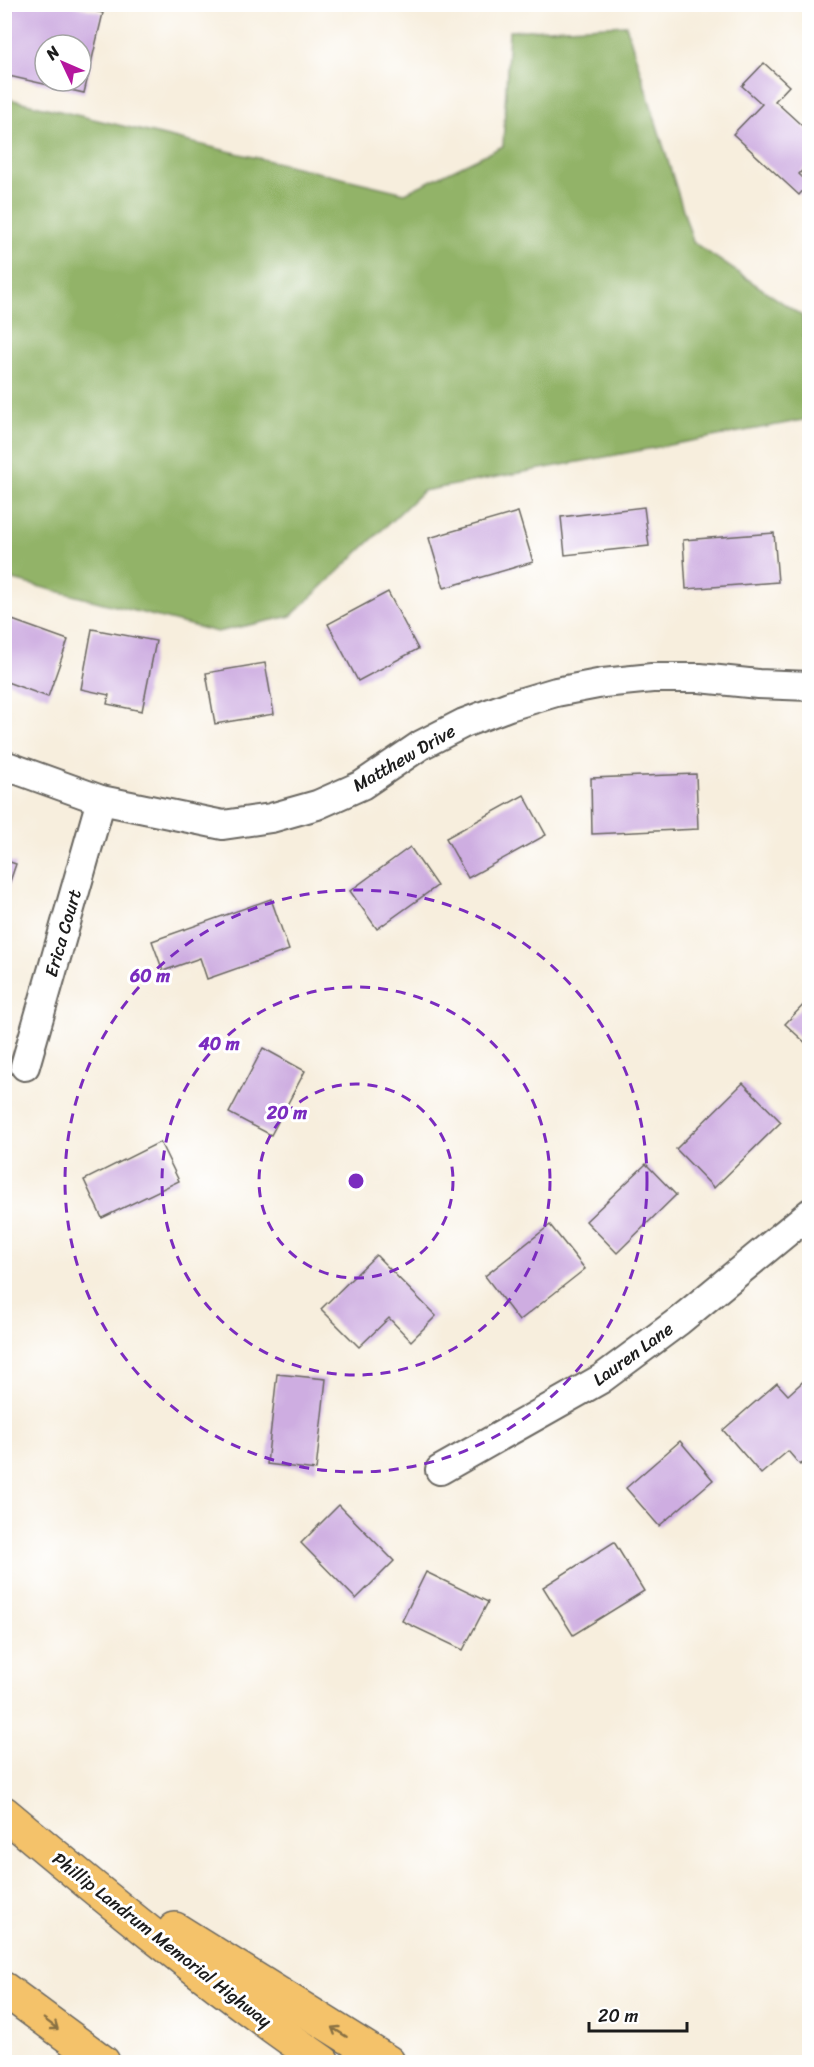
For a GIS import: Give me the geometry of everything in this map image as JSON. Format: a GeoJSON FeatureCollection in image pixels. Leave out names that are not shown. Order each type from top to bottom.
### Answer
{"type":"FeatureCollection","features":[{"type":"Feature","properties":{"kind":"highway","name":"Phillip Landrum Memorial Highway"},"geometry":{"type":"LineString","coordinates":[[4,1813],[158,1940],[269,2025],[323,2062]]}},
{"type":"Feature","properties":{"kind":"highway"},"geometry":{"type":"LineString","coordinates":[[51,1852],[388,2062]]}},
{"type":"Feature","properties":{"kind":"highway"},"geometry":{"type":"LineString","coordinates":[[4,1989],[102,2062]]}},
{"type":"Feature","properties":{"kind":"street","name":"Matthew Drive"},"geometry":{"type":"LineString","coordinates":[[4,765],[101,800],[223,825],[271,818],[317,805],[362,785],[421,745],[464,723],[556,692],[603,683],[652,678],[700,678],[810,686]]}},
{"type":"Feature","properties":{"kind":"street","name":"Erica Court"},"geometry":{"type":"LineString","coordinates":[[25,1066],[101,800]]}},
{"type":"Feature","properties":{"kind":"street","name":"Lauren Lane"},"geometry":{"type":"LineString","coordinates":[[440,1470],[601,1379],[679,1321],[810,1213]]}},
{"type":"Feature","properties":{"kind":"green space"},"geometry":{"type":"Polygon","coordinates":[[[626,25],[693,242],[802,316],[809,384],[809,419],[423,491],[291,616],[217,632],[5,578],[5,98],[405,193],[503,146],[509,31],[626,25]]]}},
{"type":"Feature","properties":{"kind":"building"},"geometry":{"type":"Polygon","coordinates":[[[13,4],[66,4],[103,13],[93,55],[93,33],[33,33],[33,82],[4,75],[4,44],[13,4]]]}},
{"type":"Feature","properties":{"kind":"building"},"geometry":{"type":"Polygon","coordinates":[[[764,63],[789,86],[775,101],[810,133],[810,162],[799,174],[809,184],[799,195],[733,134],[762,104],[742,86],[764,63]]]}},
{"type":"Feature","properties":{"kind":"building"},"geometry":{"type":"Polygon","coordinates":[[[644,507],[649,546],[565,555],[561,517],[644,507]]]}},
{"type":"Feature","properties":{"kind":"building"},"geometry":{"type":"Polygon","coordinates":[[[518,512],[533,562],[444,588],[429,538],[518,512]]]}},
{"type":"Feature","properties":{"kind":"building"},"geometry":{"type":"Polygon","coordinates":[[[774,533],[778,582],[686,589],[683,540],[774,533]]]}},
{"type":"Feature","properties":{"kind":"building"},"geometry":{"type":"Polygon","coordinates":[[[388,592],[418,649],[358,681],[328,624],[388,592]]]}},
{"type":"Feature","properties":{"kind":"building"},"geometry":{"type":"Polygon","coordinates":[[[4,617],[68,640],[48,697],[4,681],[4,617]]]}},
{"type":"Feature","properties":{"kind":"building"},"geometry":{"type":"Polygon","coordinates":[[[92,629],[156,641],[142,711],[107,704],[109,695],[81,689],[92,629]]]}},
{"type":"Feature","properties":{"kind":"building"},"geometry":{"type":"Polygon","coordinates":[[[265,663],[274,714],[215,724],[206,673],[265,663]]]}},
{"type":"Feature","properties":{"kind":"building"},"geometry":{"type":"Polygon","coordinates":[[[696,774],[698,829],[592,834],[591,778],[696,774]]]}},
{"type":"Feature","properties":{"kind":"building"},"geometry":{"type":"Polygon","coordinates":[[[524,795],[546,835],[468,878],[446,838],[524,795]]]}},
{"type":"Feature","properties":{"kind":"building"},"geometry":{"type":"Polygon","coordinates":[[[410,847],[437,886],[377,929],[350,891],[410,847]]]}},
{"type":"Feature","properties":{"kind":"building"},"geometry":{"type":"Polygon","coordinates":[[[4,860],[16,864],[5,896],[4,896],[4,860]]]}},
{"type":"Feature","properties":{"kind":"building"},"geometry":{"type":"Polygon","coordinates":[[[271,899],[289,950],[207,979],[200,958],[163,971],[152,941],[271,899]]]}},
{"type":"Feature","properties":{"kind":"building"},"geometry":{"type":"Polygon","coordinates":[[[810,998],[810,1047],[785,1024],[810,998]]]}},
{"type":"Feature","properties":{"kind":"building"},"geometry":{"type":"Polygon","coordinates":[[[263,1048],[305,1071],[271,1135],[229,1113],[263,1048]]]}},
{"type":"Feature","properties":{"kind":"building"},"geometry":{"type":"Polygon","coordinates":[[[743,1083],[781,1122],[714,1188],[676,1149],[743,1083]]]}},
{"type":"Feature","properties":{"kind":"building"},"geometry":{"type":"Polygon","coordinates":[[[160,1142],[179,1181],[102,1218],[84,1180],[160,1142]]]}},
{"type":"Feature","properties":{"kind":"building"},"geometry":{"type":"Polygon","coordinates":[[[646,1164],[676,1195],[617,1253],[586,1221],[646,1164]]]}},
{"type":"Feature","properties":{"kind":"building"},"geometry":{"type":"Polygon","coordinates":[[[550,1225],[585,1269],[519,1321],[485,1276],[550,1225]]]}},
{"type":"Feature","properties":{"kind":"building"},"geometry":{"type":"Polygon","coordinates":[[[376,1255],[436,1316],[411,1341],[389,1318],[359,1347],[321,1309],[376,1255]]]}},
{"type":"Feature","properties":{"kind":"building"},"geometry":{"type":"Polygon","coordinates":[[[277,1374],[326,1379],[316,1470],[267,1464],[277,1374]]]}},
{"type":"Feature","properties":{"kind":"building"},"geometry":{"type":"Polygon","coordinates":[[[808,1377],[810,1457],[800,1465],[788,1451],[761,1474],[723,1430],[777,1383],[788,1395],[808,1377]]]}},
{"type":"Feature","properties":{"kind":"building"},"geometry":{"type":"Polygon","coordinates":[[[680,1441],[713,1480],[659,1526],[626,1488],[680,1441]]]}},
{"type":"Feature","properties":{"kind":"building"},"geometry":{"type":"Polygon","coordinates":[[[339,1505],[394,1561],[356,1599],[301,1543],[339,1505]]]}},
{"type":"Feature","properties":{"kind":"building"},"geometry":{"type":"Polygon","coordinates":[[[614,1542],[644,1591],[573,1635],[543,1587],[614,1542]]]}},
{"type":"Feature","properties":{"kind":"building"},"geometry":{"type":"Polygon","coordinates":[[[426,1572],[488,1602],[463,1650],[402,1621],[426,1572]]]}}]}
